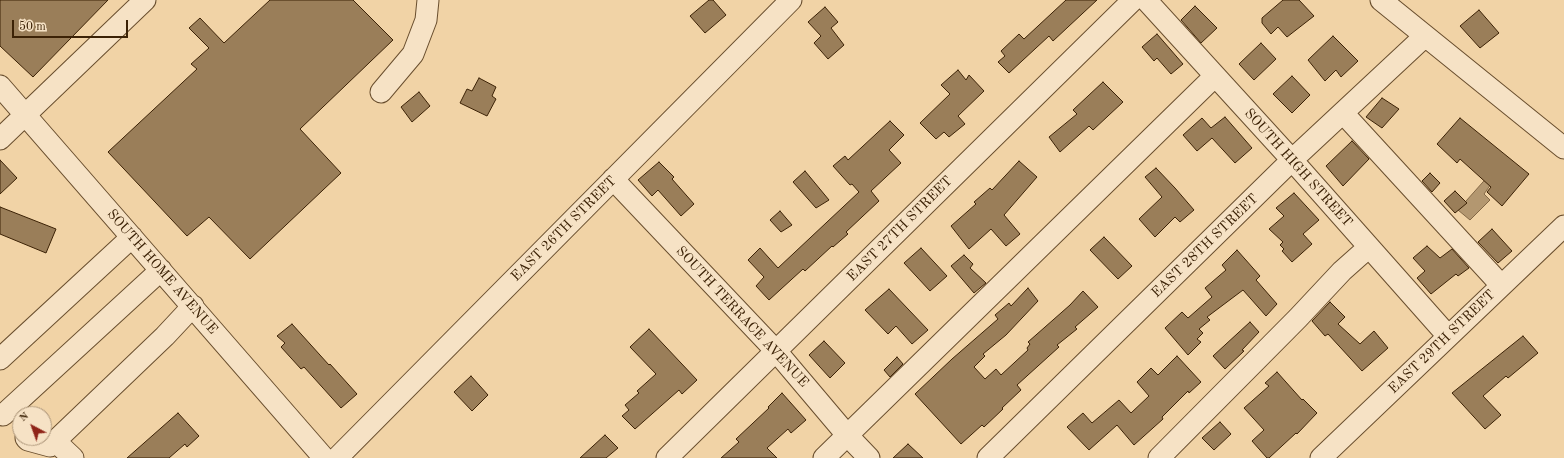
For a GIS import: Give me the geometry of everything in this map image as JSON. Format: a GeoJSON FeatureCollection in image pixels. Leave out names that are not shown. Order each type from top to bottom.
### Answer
{"type":"FeatureCollection","features":[{"type":"Feature","properties":{"kind":"street"},"geometry":{"type":"LineString","coordinates":[[0,139],[145,0]]}},
{"type":"Feature","properties":{"kind":"street"},"geometry":{"type":"LineString","coordinates":[[381,92],[413,54],[426,20],[428,0]]}},
{"type":"Feature","properties":{"kind":"street","name":"EAST 26TH STREET"},"geometry":{"type":"LineString","coordinates":[[337,458],[791,0]]}},
{"type":"Feature","properties":{"kind":"street","name":"EAST 27TH STREET"},"geometry":{"type":"LineString","coordinates":[[667,458],[1133,0]]}},
{"type":"Feature","properties":{"kind":"street","name":"SOUTH HIGH STREET"},"geometry":{"type":"LineString","coordinates":[[1146,0],[1292,160],[1448,336]]}},
{"type":"Feature","properties":{"kind":"street"},"geometry":{"type":"LineString","coordinates":[[1381,0],[1564,148]]}},
{"type":"Feature","properties":{"kind":"street","name":"EAST 28TH STREET"},"geometry":{"type":"LineString","coordinates":[[988,458],[1292,160],[1425,36]]}},
{"type":"Feature","properties":{"kind":"street"},"geometry":{"type":"LineString","coordinates":[[824,458],[1215,76]]}},
{"type":"Feature","properties":{"kind":"street","name":"SOUTH HOME AVENUE"},"geometry":{"type":"LineString","coordinates":[[0,86],[324,458]]}},
{"type":"Feature","properties":{"kind":"street"},"geometry":{"type":"LineString","coordinates":[[1343,113],[1502,285]]}},
{"type":"Feature","properties":{"kind":"street","name":"SOUTH TERRACE AVENUE"},"geometry":{"type":"LineString","coordinates":[[613,179],[776,351],[847,435],[869,458]]}},
{"type":"Feature","properties":{"kind":"street","name":"EAST 29TH STREET"},"geometry":{"type":"LineString","coordinates":[[1321,458],[1564,226]]}},
{"type":"Feature","properties":{"kind":"street"},"geometry":{"type":"LineString","coordinates":[[0,359],[132,237]]}},
{"type":"Feature","properties":{"kind":"street"},"geometry":{"type":"LineString","coordinates":[[1158,458],[1298,318],[1342,270],[1369,247]]}},
{"type":"Feature","properties":{"kind":"street"},"geometry":{"type":"LineString","coordinates":[[12,424],[2,413],[161,270]]}},
{"type":"Feature","properties":{"kind":"street"},"geometry":{"type":"LineString","coordinates":[[73,458],[51,448],[165,336],[192,306]]}},
{"type":"Feature","properties":{"kind":"shaded area"},"geometry":{"type":"Polygon","coordinates":[[[1491,173],[1496,177],[1484,194],[1490,200],[1470,220],[1458,210],[1491,173]]]}},
{"type":"Feature","properties":{"kind":"building"},"geometry":{"type":"Polygon","coordinates":[[[0,0],[108,0],[33,77],[0,46],[0,0]]]}},
{"type":"Feature","properties":{"kind":"building"},"geometry":{"type":"Polygon","coordinates":[[[270,0],[353,0],[393,40],[300,129],[341,173],[250,259],[209,217],[187,236],[108,152],[197,69],[191,64],[209,48],[189,28],[200,18],[224,43],[270,0]]]}},
{"type":"Feature","properties":{"kind":"building"},"geometry":{"type":"Polygon","coordinates":[[[709,0],[713,0],[726,15],[705,33],[690,16],[709,0]]]}},
{"type":"Feature","properties":{"kind":"building"},"geometry":{"type":"Polygon","coordinates":[[[1066,0],[1097,0],[1053,41],[1049,36],[1009,73],[998,62],[1005,56],[1001,51],[1019,34],[1024,39],[1066,0]]]}},
{"type":"Feature","properties":{"kind":"building"},"geometry":{"type":"Polygon","coordinates":[[[1283,0],[1299,0],[1314,16],[1287,37],[1278,27],[1271,34],[1262,23],[1262,18],[1283,0]]]}},
{"type":"Feature","properties":{"kind":"building"},"geometry":{"type":"Polygon","coordinates":[[[1195,6],[1217,28],[1201,43],[1181,20],[1195,6]]]}},
{"type":"Feature","properties":{"kind":"building"},"geometry":{"type":"Polygon","coordinates":[[[825,7],[838,22],[831,28],[844,45],[828,59],[814,43],[821,36],[808,22],[825,7]]]}},
{"type":"Feature","properties":{"kind":"building"},"geometry":{"type":"Polygon","coordinates":[[[1479,10],[1499,33],[1480,48],[1460,26],[1479,10]]]}},
{"type":"Feature","properties":{"kind":"building"},"geometry":{"type":"Polygon","coordinates":[[[1157,34],[1183,64],[1171,74],[1157,58],[1154,61],[1142,47],[1157,34]]]}},
{"type":"Feature","properties":{"kind":"building"},"geometry":{"type":"Polygon","coordinates":[[[1333,36],[1358,61],[1341,77],[1336,70],[1325,81],[1308,60],[1333,36]]]}},
{"type":"Feature","properties":{"kind":"building"},"geometry":{"type":"Polygon","coordinates":[[[1261,43],[1276,59],[1254,80],[1239,64],[1261,43]]]}},
{"type":"Feature","properties":{"kind":"building"},"geometry":{"type":"Polygon","coordinates":[[[958,70],[966,80],[969,75],[984,91],[958,116],[965,124],[949,137],[944,132],[936,139],[920,123],[950,94],[941,85],[958,70]]]}},
{"type":"Feature","properties":{"kind":"building"},"geometry":{"type":"Polygon","coordinates":[[[1292,76],[1310,95],[1292,113],[1273,94],[1292,76]]]}},
{"type":"Feature","properties":{"kind":"building"},"geometry":{"type":"Polygon","coordinates":[[[479,78],[496,87],[492,96],[496,99],[487,116],[460,103],[467,89],[472,91],[479,78]]]}},
{"type":"Feature","properties":{"kind":"building"},"geometry":{"type":"Polygon","coordinates":[[[1103,82],[1123,102],[1093,130],[1089,126],[1060,152],[1049,137],[1077,114],[1073,110],[1103,82]]]}},
{"type":"Feature","properties":{"kind":"building"},"geometry":{"type":"Polygon","coordinates":[[[419,92],[430,106],[412,122],[401,107],[419,92]]]}},
{"type":"Feature","properties":{"kind":"building"},"geometry":{"type":"Polygon","coordinates":[[[1382,98],[1399,109],[1382,128],[1366,117],[1382,98]]]}},
{"type":"Feature","properties":{"kind":"building"},"geometry":{"type":"Polygon","coordinates":[[[1225,117],[1252,148],[1235,163],[1212,138],[1197,151],[1183,135],[1202,118],[1211,128],[1225,117]]]}},
{"type":"Feature","properties":{"kind":"building"},"geometry":{"type":"Polygon","coordinates":[[[1460,118],[1529,174],[1502,206],[1487,192],[1491,187],[1460,159],[1457,163],[1437,144],[1460,118]]]}},
{"type":"Feature","properties":{"kind":"building"},"geometry":{"type":"Polygon","coordinates":[[[890,121],[904,135],[889,150],[901,163],[871,191],[879,201],[846,232],[848,234],[833,247],[832,246],[805,271],[803,269],[769,300],[756,286],[764,277],[748,260],[760,248],[778,268],[859,192],[852,184],[850,185],[833,166],[845,156],[848,160],[890,121]]]}},
{"type":"Feature","properties":{"kind":"building"},"geometry":{"type":"Polygon","coordinates":[[[1352,141],[1369,159],[1343,186],[1326,166],[1352,141]]]}},
{"type":"Feature","properties":{"kind":"building"},"geometry":{"type":"Polygon","coordinates":[[[0,160],[17,178],[0,194],[0,160]]]}},
{"type":"Feature","properties":{"kind":"building"},"geometry":{"type":"Polygon","coordinates":[[[1019,161],[1037,177],[1004,215],[1020,234],[1006,246],[991,229],[969,249],[951,226],[976,204],[974,202],[990,188],[992,190],[1019,161]]]}},
{"type":"Feature","properties":{"kind":"building"},"geometry":{"type":"Polygon","coordinates":[[[659,162],[674,177],[672,179],[694,204],[681,216],[658,190],[652,196],[638,180],[659,162]]]}},
{"type":"Feature","properties":{"kind":"building"},"geometry":{"type":"Polygon","coordinates":[[[1156,168],[1194,210],[1180,222],[1175,217],[1155,237],[1139,219],[1162,197],[1145,177],[1156,168]]]}},
{"type":"Feature","properties":{"kind":"building"},"geometry":{"type":"Polygon","coordinates":[[[805,171],[829,200],[816,208],[793,182],[805,171]]]}},
{"type":"Feature","properties":{"kind":"building"},"geometry":{"type":"Polygon","coordinates":[[[1430,173],[1440,183],[1432,192],[1422,181],[1430,173]]]}},
{"type":"Feature","properties":{"kind":"building"},"geometry":{"type":"Polygon","coordinates":[[[1455,191],[1467,203],[1455,213],[1444,201],[1455,191]]]}},
{"type":"Feature","properties":{"kind":"building"},"geometry":{"type":"Polygon","coordinates":[[[1294,193],[1319,220],[1303,234],[1312,244],[1292,262],[1282,251],[1284,249],[1280,245],[1283,242],[1269,229],[1284,216],[1276,208],[1294,193]]]}},
{"type":"Feature","properties":{"kind":"building"},"geometry":{"type":"Polygon","coordinates":[[[0,207],[56,229],[46,253],[0,234],[0,207]]]}},
{"type":"Feature","properties":{"kind":"building"},"geometry":{"type":"Polygon","coordinates":[[[780,211],[792,225],[781,232],[770,220],[780,211]]]}},
{"type":"Feature","properties":{"kind":"building"},"geometry":{"type":"Polygon","coordinates":[[[1492,229],[1512,251],[1498,263],[1478,242],[1492,229]]]}},
{"type":"Feature","properties":{"kind":"building"},"geometry":{"type":"Polygon","coordinates":[[[1104,237],[1132,266],[1118,279],[1090,250],[1104,237]]]}},
{"type":"Feature","properties":{"kind":"building"},"geometry":{"type":"Polygon","coordinates":[[[1427,246],[1440,258],[1452,249],[1469,268],[1458,276],[1456,274],[1431,294],[1417,278],[1425,271],[1413,258],[1427,246]]]}},
{"type":"Feature","properties":{"kind":"building"},"geometry":{"type":"Polygon","coordinates":[[[921,248],[947,276],[930,291],[904,263],[921,248]]]}},
{"type":"Feature","properties":{"kind":"building"},"geometry":{"type":"Polygon","coordinates":[[[1237,250],[1260,276],[1256,280],[1277,304],[1266,316],[1243,290],[1207,317],[1210,320],[1199,329],[1203,333],[1197,339],[1201,342],[1188,355],[1165,328],[1182,312],[1188,318],[1212,297],[1205,288],[1226,270],[1222,265],[1237,250]]]}},
{"type":"Feature","properties":{"kind":"building"},"geometry":{"type":"Polygon","coordinates":[[[964,255],[973,264],[970,268],[986,283],[974,293],[951,266],[964,255]]]}},
{"type":"Feature","properties":{"kind":"building"},"geometry":{"type":"Polygon","coordinates":[[[1028,288],[1038,301],[1006,335],[983,354],[985,356],[974,367],[985,379],[996,369],[1001,375],[1028,350],[1027,348],[1030,344],[1028,342],[1070,305],[1083,291],[1098,307],[1075,327],[1077,329],[1057,345],[1059,347],[1017,385],[1021,390],[1002,408],[1003,409],[984,427],[982,425],[961,444],[915,394],[998,319],[995,315],[1009,303],[1011,306],[1028,288]]]}},
{"type":"Feature","properties":{"kind":"building"},"geometry":{"type":"Polygon","coordinates":[[[889,289],[928,330],[912,344],[896,326],[888,334],[865,310],[889,289]]]}},
{"type":"Feature","properties":{"kind":"building"},"geometry":{"type":"Polygon","coordinates":[[[1330,302],[1345,317],[1338,324],[1360,344],[1374,331],[1388,348],[1362,371],[1328,334],[1325,336],[1312,321],[1330,302]]]}},
{"type":"Feature","properties":{"kind":"building"},"geometry":{"type":"Polygon","coordinates":[[[1250,322],[1259,332],[1242,350],[1244,351],[1225,369],[1213,356],[1250,322]]]}},
{"type":"Feature","properties":{"kind":"building"},"geometry":{"type":"Polygon","coordinates":[[[292,324],[357,394],[341,408],[304,367],[301,369],[281,347],[285,343],[277,336],[292,324]]]}},
{"type":"Feature","properties":{"kind":"building"},"geometry":{"type":"Polygon","coordinates":[[[649,329],[697,380],[682,394],[679,390],[635,429],[622,416],[629,410],[625,405],[639,393],[637,391],[656,374],[630,347],[649,329]]]}},
{"type":"Feature","properties":{"kind":"building"},"geometry":{"type":"Polygon","coordinates":[[[1523,336],[1538,353],[1508,378],[1506,376],[1483,396],[1501,415],[1485,429],[1452,393],[1523,336]]]}},
{"type":"Feature","properties":{"kind":"building"},"geometry":{"type":"Polygon","coordinates":[[[824,341],[845,363],[830,378],[809,355],[824,341]]]}},
{"type":"Feature","properties":{"kind":"building"},"geometry":{"type":"Polygon","coordinates":[[[1177,356],[1201,382],[1189,393],[1188,391],[1162,417],[1163,419],[1134,445],[1117,425],[1089,450],[1067,427],[1083,413],[1092,423],[1119,400],[1131,413],[1149,396],[1137,382],[1151,368],[1158,375],[1177,356]]]}},
{"type":"Feature","properties":{"kind":"building"},"geometry":{"type":"Polygon","coordinates":[[[897,357],[903,364],[890,377],[884,370],[897,357]]]}},
{"type":"Feature","properties":{"kind":"building"},"geometry":{"type":"Polygon","coordinates":[[[1277,372],[1302,400],[1303,399],[1317,413],[1297,434],[1296,433],[1269,458],[1267,458],[1252,441],[1264,430],[1244,408],[1269,386],[1265,383],[1277,372]]]}},
{"type":"Feature","properties":{"kind":"building"},"geometry":{"type":"Polygon","coordinates":[[[471,376],[488,395],[472,411],[454,392],[471,376]]]}},
{"type":"Feature","properties":{"kind":"building"},"geometry":{"type":"Polygon","coordinates":[[[782,393],[806,420],[791,433],[788,429],[767,448],[777,458],[721,458],[739,442],[736,439],[769,408],[768,407],[782,393]]]}},
{"type":"Feature","properties":{"kind":"building"},"geometry":{"type":"Polygon","coordinates":[[[178,413],[199,436],[187,447],[185,444],[169,458],[127,458],[178,413]]]}},
{"type":"Feature","properties":{"kind":"building"},"geometry":{"type":"Polygon","coordinates":[[[1220,422],[1231,434],[1214,450],[1202,438],[1220,422]]]}},
{"type":"Feature","properties":{"kind":"building"},"geometry":{"type":"Polygon","coordinates":[[[605,435],[618,448],[606,458],[580,458],[605,435]]]}},
{"type":"Feature","properties":{"kind":"building"},"geometry":{"type":"Polygon","coordinates":[[[908,444],[923,458],[893,458],[908,444]]]}}]}
